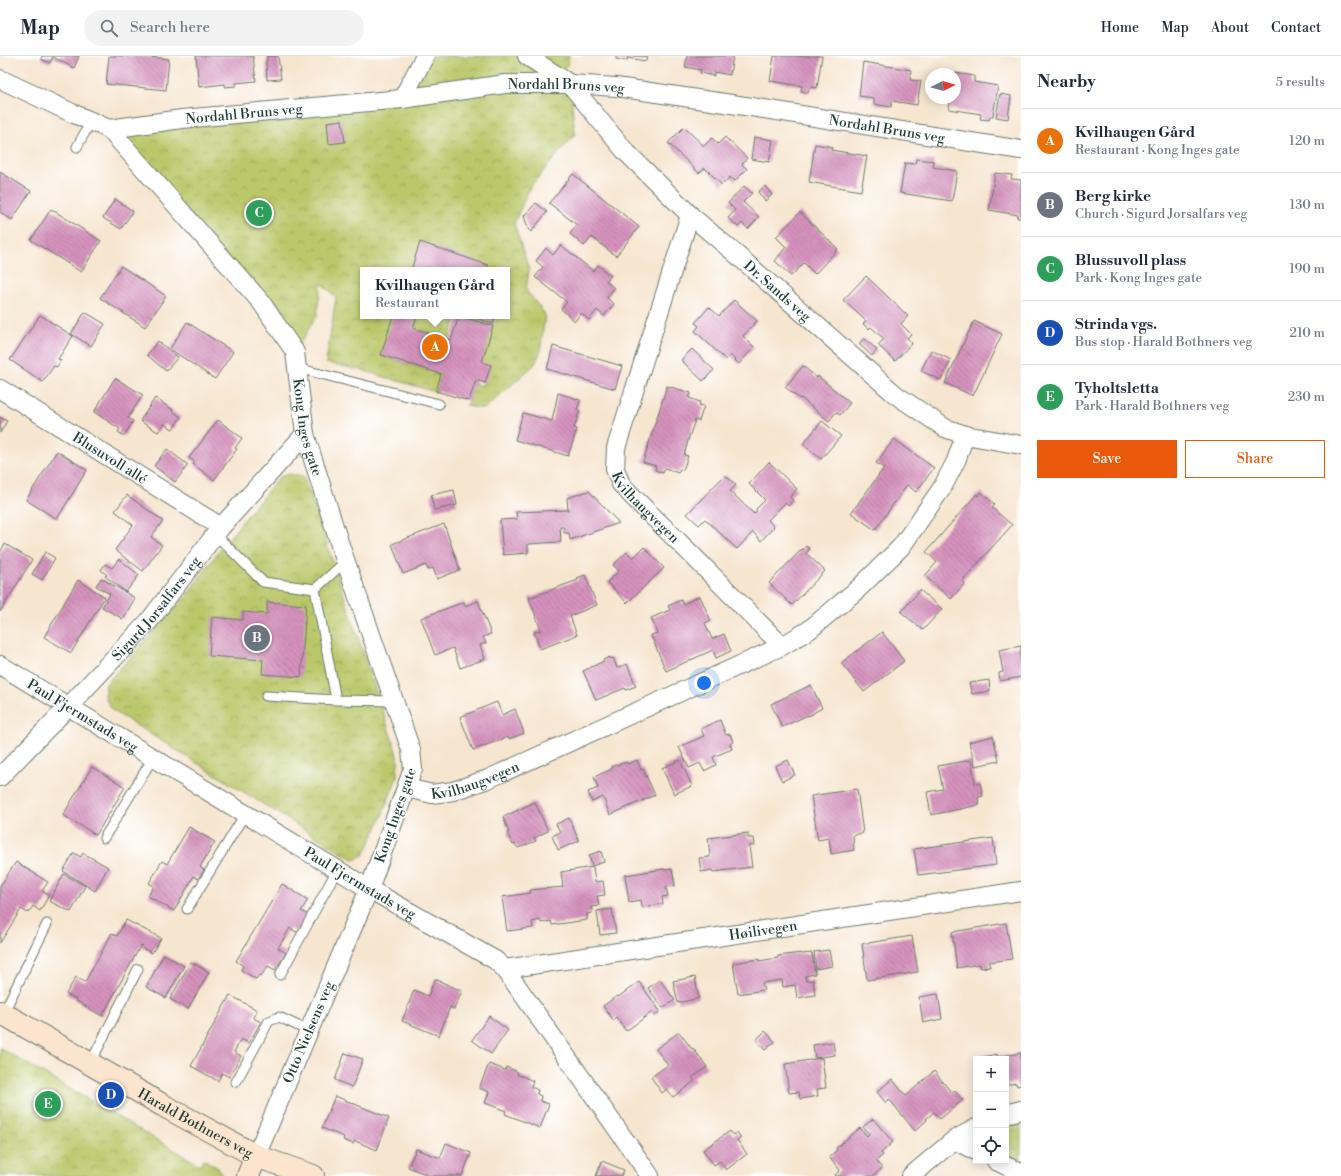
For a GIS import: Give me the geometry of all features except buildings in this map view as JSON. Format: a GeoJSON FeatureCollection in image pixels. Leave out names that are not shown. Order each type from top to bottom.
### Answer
{"type":"FeatureCollection","features":[{"type":"Feature","properties":{"kind":"street"},"geometry":{"type":"LineString","coordinates":[[402,99],[425,56]]}},
{"type":"Feature","properties":{"kind":"street"},"geometry":{"type":"LineString","coordinates":[[527,56],[570,84]]}},
{"type":"Feature","properties":{"kind":"street","name":"Kong Inges gate"},"geometry":{"type":"LineString","coordinates":[[0,79],[109,129],[261,302],[294,352],[305,434],[346,561],[411,750],[413,768],[407,788],[369,889]]}},
{"type":"Feature","properties":{"kind":"street","name":"Nordahl Bruns veg"},"geometry":{"type":"LineString","coordinates":[[109,129],[182,119],[402,99],[505,84],[570,84],[631,89],[1021,150]]}},
{"type":"Feature","properties":{"kind":"street","name":"Dr. Sands veg"},"geometry":{"type":"LineString","coordinates":[[570,84],[625,152],[690,215],[896,395],[946,428],[965,435],[1021,445]]}},
{"type":"Feature","properties":{"kind":"street","name":"Kvilhaugvegen"},"geometry":{"type":"LineString","coordinates":[[690,215],[616,448],[615,469],[622,484],[633,497],[782,646]]}},
{"type":"Feature","properties":{"kind":"street","name":"Blusuvoll allé"},"geometry":{"type":"LineString","coordinates":[[0,389],[218,530]]}},
{"type":"Feature","properties":{"kind":"street","name":"Sigurd Jorsalfars veg"},"geometry":{"type":"LineString","coordinates":[[0,777],[149,621],[218,530],[305,434]]}},
{"type":"Feature","properties":{"kind":"street","name":"Kvilhaugvegen"},"geometry":{"type":"LineString","coordinates":[[407,788],[432,794],[453,791],[488,780],[782,646],[809,630],[858,589],[901,547],[942,488],[956,461],[965,435]]}},
{"type":"Feature","properties":{"kind":"street","name":"Paul Fjermstads veg"},"geometry":{"type":"LineString","coordinates":[[0,665],[337,870],[495,960],[505,969],[650,1176]]}},
{"type":"Feature","properties":{"kind":"street","name":"Otto Nielsens veg"},"geometry":{"type":"LineString","coordinates":[[248,1176],[369,889]]}},
{"type":"Feature","properties":{"kind":"street","name":"Høilivegen"},"geometry":{"type":"LineString","coordinates":[[505,969],[1021,891]]}},
{"type":"Feature","properties":{"kind":"street","name":"Harald Bothners veg"},"geometry":{"type":"LineString","coordinates":[[2,1013],[164,1106],[256,1156],[313,1176]]}},
{"type":"Feature","properties":{"kind":"street"},"geometry":{"type":"LineString","coordinates":[[1009,1113],[1021,1110]]}},
{"type":"Feature","properties":{"kind":"street"},"geometry":{"type":"LineString","coordinates":[[911,1176],[954,1140],[973,1130]]}},
{"type":"Feature","properties":{"kind":"street"},"geometry":{"type":"LineString","coordinates":[[954,1140],[973,1150]]}},
{"type":"Feature","properties":{"kind":"street"},"geometry":{"type":"LineString","coordinates":[[1002,1164],[1021,1173]]}},
{"type":"Feature","properties":{"kind":"lane"},"geometry":{"type":"LineString","coordinates":[[77,147],[91,121]]}},
{"type":"Feature","properties":{"kind":"lane"},"geometry":{"type":"LineString","coordinates":[[297,368],[439,404]]}},
{"type":"Feature","properties":{"kind":"lane"},"geometry":{"type":"LineString","coordinates":[[218,530],[263,582],[315,589],[346,561]]}},
{"type":"Feature","properties":{"kind":"lane"},"geometry":{"type":"LineString","coordinates":[[315,589],[336,700]]}},
{"type":"Feature","properties":{"kind":"lane"},"geometry":{"type":"LineString","coordinates":[[266,696],[336,700],[395,701]]}},
{"type":"Feature","properties":{"kind":"lane"},"geometry":{"type":"LineString","coordinates":[[104,838],[153,758]]}},
{"type":"Feature","properties":{"kind":"lane"},"geometry":{"type":"LineString","coordinates":[[187,909],[245,814]]}},
{"type":"Feature","properties":{"kind":"lane"},"geometry":{"type":"LineString","coordinates":[[280,975],[337,870]]}},
{"type":"Feature","properties":{"kind":"lane"},"geometry":{"type":"LineString","coordinates":[[2,1013],[47,924]]}},
{"type":"Feature","properties":{"kind":"lane"},"geometry":{"type":"LineString","coordinates":[[90,1064],[138,969]]}},
{"type":"Feature","properties":{"kind":"lane"},"geometry":{"type":"LineString","coordinates":[[236,1082],[269,1021],[279,1017],[309,1031]]}},
{"type":"Feature","properties":{"kind":"green space"},"geometry":{"type":"Polygon","coordinates":[[[425,56],[569,56],[567,65],[558,78],[570,84],[575,134],[530,187],[514,223],[529,270],[526,290],[545,314],[540,353],[534,365],[484,409],[467,406],[474,383],[482,386],[488,368],[479,365],[490,329],[459,319],[510,319],[510,267],[360,267],[360,319],[394,319],[383,356],[441,375],[436,392],[361,370],[326,363],[336,297],[321,283],[317,315],[295,352],[109,129],[402,99],[425,56]]]}},
{"type":"Feature","properties":{"kind":"green space"},"geometry":{"type":"Polygon","coordinates":[[[417,319],[456,319],[449,340],[414,330],[417,319]]]}},
{"type":"Feature","properties":{"kind":"green space"},"geometry":{"type":"Polygon","coordinates":[[[289,474],[303,477],[309,491],[396,751],[398,762],[397,777],[380,821],[364,855],[354,859],[345,855],[115,712],[110,707],[105,693],[106,684],[187,595],[221,548],[279,477],[289,474]]]}},
{"type":"Feature","properties":{"kind":"green space"},"geometry":{"type":"Polygon","coordinates":[[[0,1048],[200,1165],[203,1159],[218,1168],[222,1176],[0,1176],[0,1048]]]}},
{"type":"Feature","properties":{"kind":"green space"},"geometry":{"type":"Polygon","coordinates":[[[1021,1121],[1021,1166],[1009,1160],[1009,1125],[1021,1121]]]}},
{"type":"Feature","properties":{"kind":"place","name":"Blussuvoll plass"},"geometry":{"type":"Point","coordinates":[259,213]}},
{"type":"Feature","properties":{"kind":"place","name":"Kvilhaugen Gård"},"geometry":{"type":"Point","coordinates":[435,347]}},
{"type":"Feature","properties":{"kind":"place","name":"Berg kirke"},"geometry":{"type":"Point","coordinates":[257,638]}},
{"type":"Feature","properties":{"kind":"place","name":"Strinda vgs."},"geometry":{"type":"Point","coordinates":[111,1095]}},
{"type":"Feature","properties":{"kind":"place","name":"Tyholtsletta"},"geometry":{"type":"Point","coordinates":[48,1104]}}]}
